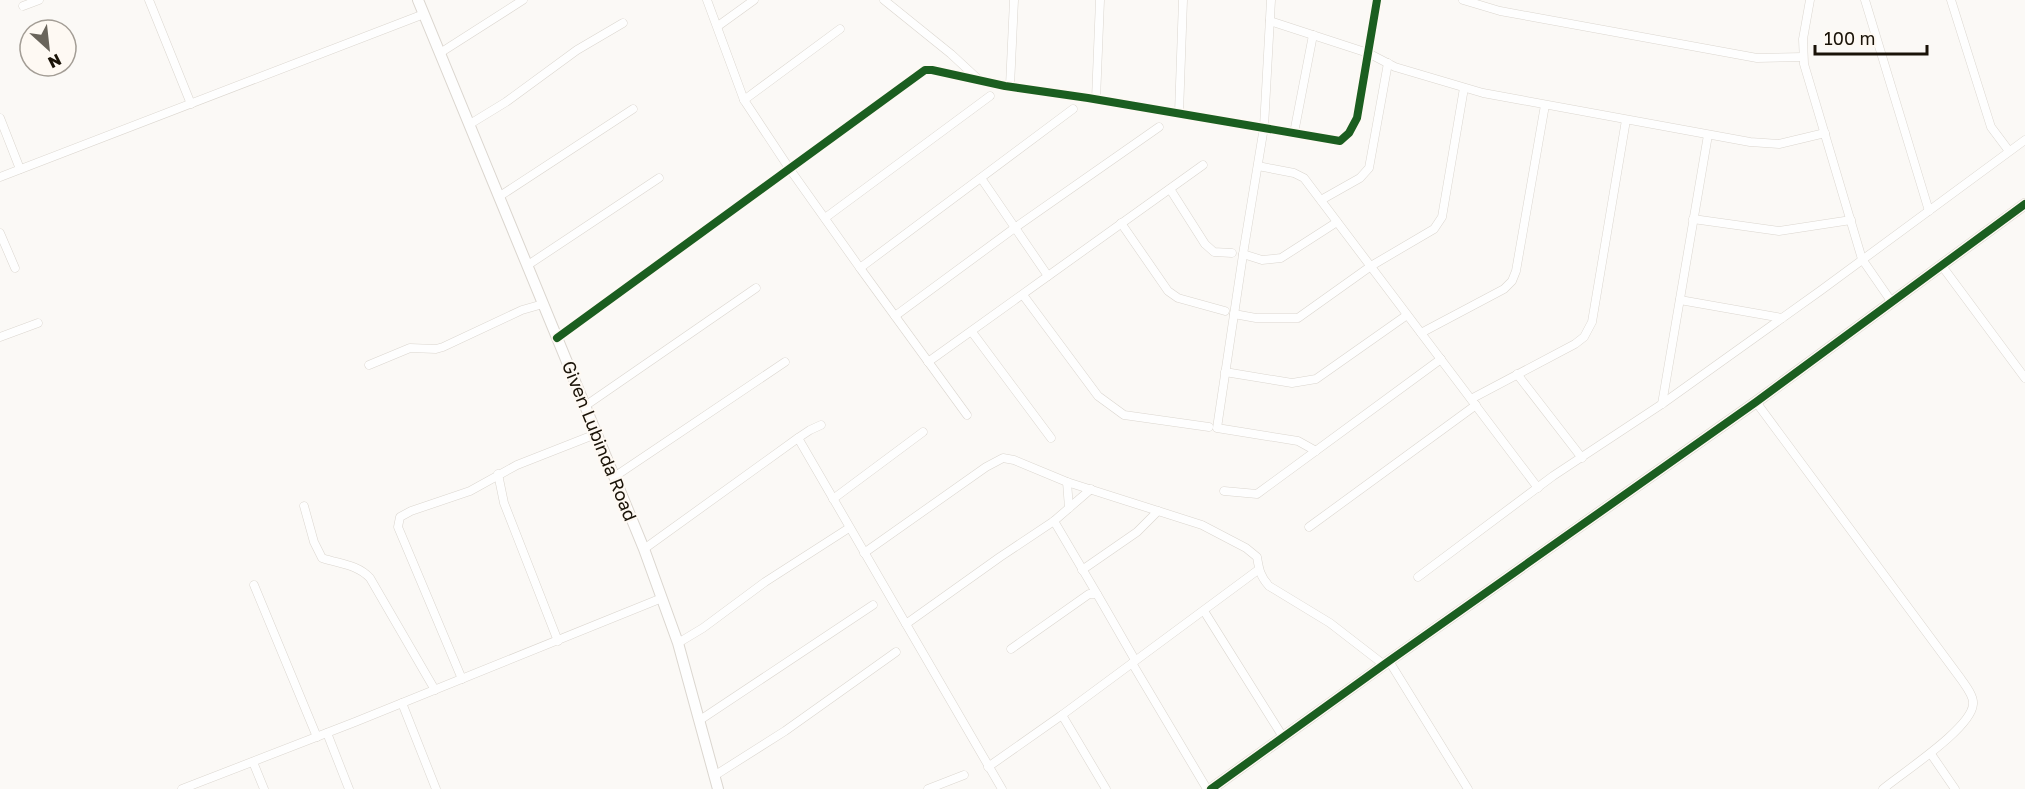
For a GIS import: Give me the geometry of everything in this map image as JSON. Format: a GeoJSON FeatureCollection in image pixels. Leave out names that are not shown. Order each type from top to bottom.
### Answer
{"type":"FeatureCollection","features":[{"type":"Feature","properties":{"kind":"street"},"geometry":{"type":"LineString","coordinates":[[23,6],[39,0]]}},
{"type":"Feature","properties":{"kind":"street"},"geometry":{"type":"LineString","coordinates":[[149,0],[191,104]]}},
{"type":"Feature","properties":{"kind":"street","name":"Given Lubinda Road"},"geometry":{"type":"LineString","coordinates":[[418,0],[644,549],[678,643],[718,789]]}},
{"type":"Feature","properties":{"kind":"street"},"geometry":{"type":"LineString","coordinates":[[440,53],[523,0]]}},
{"type":"Feature","properties":{"kind":"street"},"geometry":{"type":"LineString","coordinates":[[707,0],[744,100],[789,168],[967,415]]}},
{"type":"Feature","properties":{"kind":"street"},"geometry":{"type":"LineString","coordinates":[[718,26],[754,0]]}},
{"type":"Feature","properties":{"kind":"street"},"geometry":{"type":"LineString","coordinates":[[884,0],[951,54],[979,80]]}},
{"type":"Feature","properties":{"kind":"street"},"geometry":{"type":"LineString","coordinates":[[1010,86],[1014,0]]}},
{"type":"Feature","properties":{"kind":"street"},"geometry":{"type":"LineString","coordinates":[[1095,99],[1100,0]]}},
{"type":"Feature","properties":{"kind":"street"},"geometry":{"type":"LineString","coordinates":[[1179,113],[1183,0]]}},
{"type":"Feature","properties":{"kind":"street"},"geometry":{"type":"LineString","coordinates":[[1271,0],[1264,128],[1217,428],[1298,441],[1316,451]]}},
{"type":"Feature","properties":{"kind":"street"},"geometry":{"type":"LineString","coordinates":[[556,338],[925,70],[1340,141],[1349,133],[1357,118],[1377,0]]}},
{"type":"Feature","properties":{"kind":"street"},"geometry":{"type":"LineString","coordinates":[[1463,0],[1500,11],[1757,58],[1803,57]]}},
{"type":"Feature","properties":{"kind":"street"},"geometry":{"type":"LineString","coordinates":[[1810,0],[1803,39],[1803,57],[1862,259],[1891,301]]}},
{"type":"Feature","properties":{"kind":"street"},"geometry":{"type":"LineString","coordinates":[[1865,0],[1929,211]]}},
{"type":"Feature","properties":{"kind":"street"},"geometry":{"type":"LineString","coordinates":[[1951,0],[1991,127],[2009,151]]}},
{"type":"Feature","properties":{"kind":"street"},"geometry":{"type":"LineString","coordinates":[[0,177],[424,14]]}},
{"type":"Feature","properties":{"kind":"street"},"geometry":{"type":"LineString","coordinates":[[1270,21],[1368,53],[1388,63],[1483,93],[1750,142],[1779,144],[1825,132]]}},
{"type":"Feature","properties":{"kind":"street"},"geometry":{"type":"LineString","coordinates":[[470,124],[506,102],[577,50],[623,23]]}},
{"type":"Feature","properties":{"kind":"street"},"geometry":{"type":"LineString","coordinates":[[744,100],[840,29]]}},
{"type":"Feature","properties":{"kind":"street"},"geometry":{"type":"LineString","coordinates":[[1294,133],[1313,35]]}},
{"type":"Feature","properties":{"kind":"street"},"geometry":{"type":"LineString","coordinates":[[1321,200],[1360,178],[1369,168],[1388,63]]}},
{"type":"Feature","properties":{"kind":"street"},"geometry":{"type":"LineString","coordinates":[[1234,314],[1256,318],[1298,318],[1371,266],[1424,236],[1438,225],[1442,217],[1464,88]]}},
{"type":"Feature","properties":{"kind":"street"},"geometry":{"type":"LineString","coordinates":[[825,218],[990,96]]}},
{"type":"Feature","properties":{"kind":"street"},"geometry":{"type":"LineString","coordinates":[[1421,333],[1499,292],[1512,281],[1516,271],[1545,105]]}},
{"type":"Feature","properties":{"kind":"street"},"geometry":{"type":"LineString","coordinates":[[860,268],[1073,109]]}},
{"type":"Feature","properties":{"kind":"street"},"geometry":{"type":"LineString","coordinates":[[500,196],[633,110]]}},
{"type":"Feature","properties":{"kind":"street"},"geometry":{"type":"LineString","coordinates":[[0,118],[20,169]]}},
{"type":"Feature","properties":{"kind":"street"},"geometry":{"type":"LineString","coordinates":[[1309,527],[1473,402],[1517,374],[1584,337],[1592,322],[1626,120]]}},
{"type":"Feature","properties":{"kind":"street"},"geometry":{"type":"LineString","coordinates":[[895,316],[1016,226],[1159,126]]}},
{"type":"Feature","properties":{"kind":"street"},"geometry":{"type":"LineString","coordinates":[[1662,404],[1708,135]]}},
{"type":"Feature","properties":{"kind":"street"},"geometry":{"type":"LineString","coordinates":[[1418,577],[1538,488],[1662,404],[1782,318],[2025,140]]}},
{"type":"Feature","properties":{"kind":"street"},"geometry":{"type":"LineString","coordinates":[[928,362],[1203,165]]}},
{"type":"Feature","properties":{"kind":"street"},"geometry":{"type":"LineString","coordinates":[[1258,165],[1294,173],[1304,178],[1538,488]]}},
{"type":"Feature","properties":{"kind":"street"},"geometry":{"type":"LineString","coordinates":[[528,265],[659,178]]}},
{"type":"Feature","properties":{"kind":"street"},"geometry":{"type":"LineString","coordinates":[[981,178],[1016,226],[1048,276]]}},
{"type":"Feature","properties":{"kind":"street"},"geometry":{"type":"LineString","coordinates":[[1170,189],[1205,244],[1214,252],[1232,253]]}},
{"type":"Feature","properties":{"kind":"street"},"geometry":{"type":"LineString","coordinates":[[1054,521],[1209,789],[1756,402],[2025,204]]}},
{"type":"Feature","properties":{"kind":"street"},"geometry":{"type":"LineString","coordinates":[[1693,219],[1779,231],[1851,220]]}},
{"type":"Feature","properties":{"kind":"street"},"geometry":{"type":"LineString","coordinates":[[1243,254],[1262,260],[1281,258],[1337,222]]}},
{"type":"Feature","properties":{"kind":"street"},"geometry":{"type":"LineString","coordinates":[[1121,223],[1164,286],[1173,295],[1225,311]]}},
{"type":"Feature","properties":{"kind":"street"},"geometry":{"type":"LineString","coordinates":[[0,233],[15,268]]}},
{"type":"Feature","properties":{"kind":"street"},"geometry":{"type":"LineString","coordinates":[[1942,266],[2025,378]]}},
{"type":"Feature","properties":{"kind":"street"},"geometry":{"type":"LineString","coordinates":[[585,406],[756,288]]}},
{"type":"Feature","properties":{"kind":"street"},"geometry":{"type":"LineString","coordinates":[[1023,295],[1098,396],[1108,405],[1124,415],[1209,427]]}},
{"type":"Feature","properties":{"kind":"street"},"geometry":{"type":"LineString","coordinates":[[1680,300],[1782,318]]}},
{"type":"Feature","properties":{"kind":"street"},"geometry":{"type":"LineString","coordinates":[[369,365],[410,348],[443,347],[522,310],[543,304]]}},
{"type":"Feature","properties":{"kind":"street"},"geometry":{"type":"LineString","coordinates":[[1225,372],[1292,383],[1316,379],[1407,315]]}},
{"type":"Feature","properties":{"kind":"street"},"geometry":{"type":"LineString","coordinates":[[0,337],[38,323]]}},
{"type":"Feature","properties":{"kind":"street"},"geometry":{"type":"LineString","coordinates":[[972,332],[1051,438]]}},
{"type":"Feature","properties":{"kind":"street"},"geometry":{"type":"LineString","coordinates":[[1224,491],[1257,494],[1441,359]]}},
{"type":"Feature","properties":{"kind":"street"},"geometry":{"type":"LineString","coordinates":[[614,477],[785,362]]}},
{"type":"Feature","properties":{"kind":"street"},"geometry":{"type":"LineString","coordinates":[[1517,374],[1582,458]]}},
{"type":"Feature","properties":{"kind":"street"},"geometry":{"type":"LineString","coordinates":[[1756,402],[1961,679],[1973,700],[1968,717],[1931,753],[1883,789]]}},
{"type":"Feature","properties":{"kind":"street"},"geometry":{"type":"LineString","coordinates":[[644,549],[798,438],[821,425]]}},
{"type":"Feature","properties":{"kind":"street"},"geometry":{"type":"LineString","coordinates":[[832,499],[923,432]]}},
{"type":"Feature","properties":{"kind":"street"},"geometry":{"type":"LineString","coordinates":[[462,679],[405,545],[398,521],[404,515],[470,490],[517,465],[596,434]]}},
{"type":"Feature","properties":{"kind":"street"},"geometry":{"type":"LineString","coordinates":[[798,438],[1002,789]]}},
{"type":"Feature","properties":{"kind":"street"},"geometry":{"type":"LineString","coordinates":[[864,553],[986,467],[1003,458],[1014,460],[1067,482],[1202,525],[1246,548],[1257,557],[1260,574],[1269,586],[1330,623],[1386,662],[1468,789]]}},
{"type":"Feature","properties":{"kind":"street"},"geometry":{"type":"LineString","coordinates":[[498,474],[504,503],[558,641]]}},
{"type":"Feature","properties":{"kind":"street"},"geometry":{"type":"LineString","coordinates":[[1067,482],[1069,508]]}},
{"type":"Feature","properties":{"kind":"street"},"geometry":{"type":"LineString","coordinates":[[906,624],[1054,521],[1091,489]]}},
{"type":"Feature","properties":{"kind":"street"},"geometry":{"type":"LineString","coordinates":[[304,506],[314,542],[322,558],[354,566],[363,570],[370,578],[435,690]]}},
{"type":"Feature","properties":{"kind":"street"},"geometry":{"type":"LineString","coordinates":[[1082,570],[1137,532],[1158,511]]}},
{"type":"Feature","properties":{"kind":"street"},"geometry":{"type":"LineString","coordinates":[[678,643],[703,628],[765,582],[849,528]]}},
{"type":"Feature","properties":{"kind":"street"},"geometry":{"type":"LineString","coordinates":[[988,767],[1250,576],[1260,574]]}},
{"type":"Feature","properties":{"kind":"street"},"geometry":{"type":"LineString","coordinates":[[254,585],[317,737]]}},
{"type":"Feature","properties":{"kind":"street"},"geometry":{"type":"LineString","coordinates":[[1011,649],[1089,594],[1097,594]]}},
{"type":"Feature","properties":{"kind":"street"},"geometry":{"type":"LineString","coordinates":[[182,789],[402,704],[662,598]]}},
{"type":"Feature","properties":{"kind":"street"},"geometry":{"type":"LineString","coordinates":[[700,720],[873,605]]}},
{"type":"Feature","properties":{"kind":"street"},"geometry":{"type":"LineString","coordinates":[[1204,610],[1282,737]]}},
{"type":"Feature","properties":{"kind":"street"},"geometry":{"type":"LineString","coordinates":[[714,776],[785,731],[896,652]]}},
{"type":"Feature","properties":{"kind":"street"},"geometry":{"type":"LineString","coordinates":[[402,704],[436,789]]}},
{"type":"Feature","properties":{"kind":"street"},"geometry":{"type":"LineString","coordinates":[[1062,715],[1106,789]]}},
{"type":"Feature","properties":{"kind":"street"},"geometry":{"type":"LineString","coordinates":[[327,733],[349,789]]}},
{"type":"Feature","properties":{"kind":"street"},"geometry":{"type":"LineString","coordinates":[[1931,753],[1955,789]]}},
{"type":"Feature","properties":{"kind":"street"},"geometry":{"type":"LineString","coordinates":[[253,762],[264,789]]}},
{"type":"Feature","properties":{"kind":"street"},"geometry":{"type":"LineString","coordinates":[[928,789],[964,775]]}},
{"type":"Feature","properties":{"kind":"cycle path"},"geometry":{"type":"LineString","coordinates":[[557,338],[925,70],[1005,86],[1340,141],[1349,133],[1357,118],[1377,0]]}},
{"type":"Feature","properties":{"kind":"cycle path"},"geometry":{"type":"LineString","coordinates":[[1211,789],[1756,402],[2025,204]]}}]}
